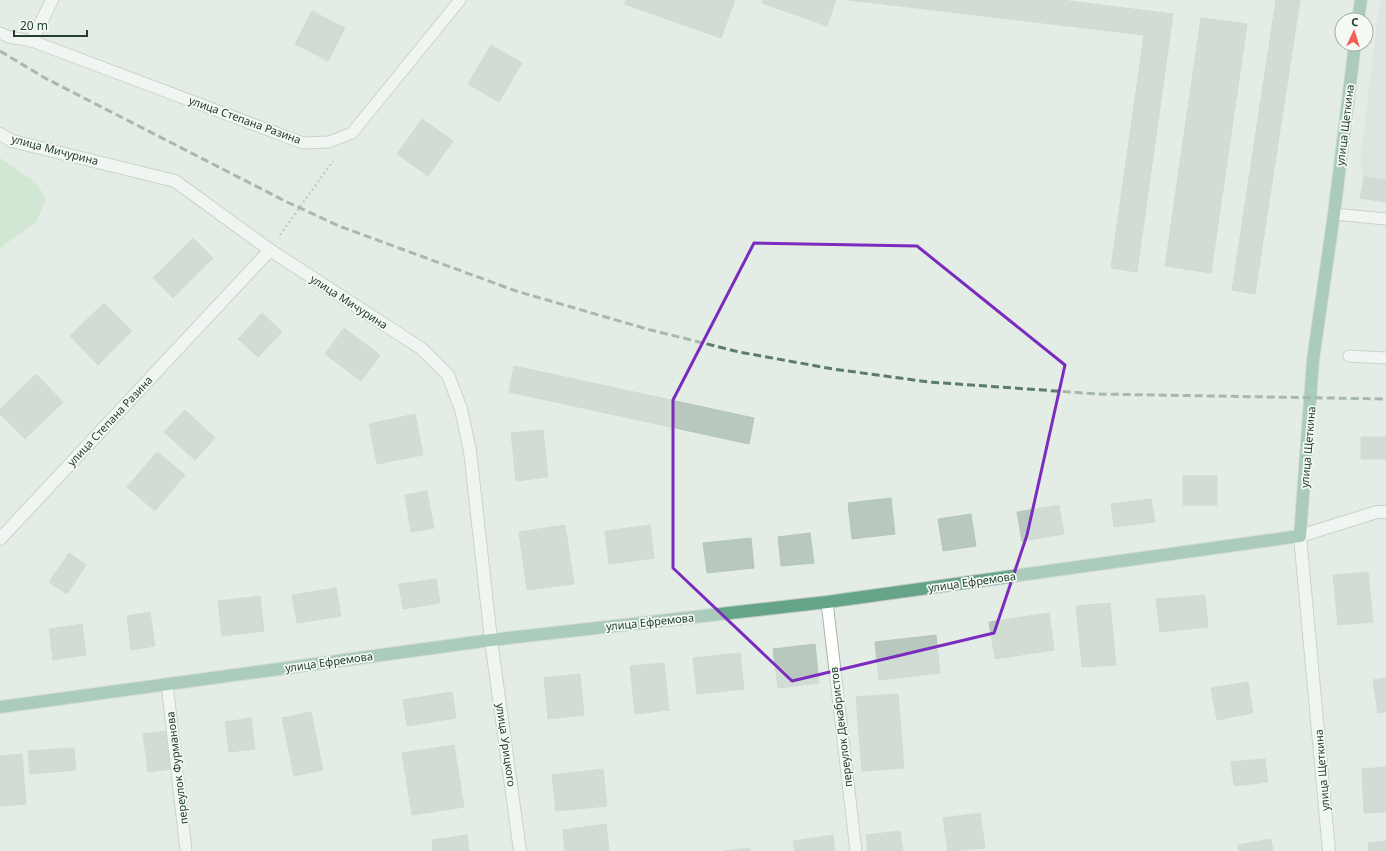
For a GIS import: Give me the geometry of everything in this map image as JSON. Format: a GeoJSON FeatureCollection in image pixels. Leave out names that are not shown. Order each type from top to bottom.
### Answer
{"type":"FeatureCollection","features":[{"type":"Feature","properties":{"kind":"main road"},"geometry":{"type":"LineString","coordinates":[[1359,12],[1361,0]]}},
{"type":"Feature","properties":{"kind":"main road","name":"улица Щеткина"},"geometry":{"type":"LineString","coordinates":[[1300,536],[1313,360],[1334,214],[1354,52]]}},
{"type":"Feature","properties":{"kind":"main road","name":"улица Ефремова"},"geometry":{"type":"LineString","coordinates":[[3,705],[491,640],[827,602],[1300,536]]}},
{"type":"Feature","properties":{"kind":"street"},"geometry":{"type":"LineString","coordinates":[[32,41],[52,0]]}},
{"type":"Feature","properties":{"kind":"street","name":"улица Мичурина"},"geometry":{"type":"LineString","coordinates":[[0,134],[12,141],[175,181],[270,250],[422,349],[448,375],[461,409],[470,450],[491,640]]}},
{"type":"Feature","properties":{"kind":"street","name":"улица Степана Разина"},"geometry":{"type":"LineString","coordinates":[[0,539],[270,250]]}},
{"type":"Feature","properties":{"kind":"street"},"geometry":{"type":"LineString","coordinates":[[1300,536],[1377,512],[1386,512]]}},
{"type":"Feature","properties":{"kind":"street","name":"улица Щеткина"},"geometry":{"type":"LineString","coordinates":[[1300,536],[1329,851]]}},
{"type":"Feature","properties":{"kind":"street","name":"улица Урицкого"},"geometry":{"type":"LineString","coordinates":[[491,640],[520,851]]}},
{"type":"Feature","properties":{"kind":"lane","name":"улица Степана Разина"},"geometry":{"type":"LineString","coordinates":[[0,33],[9,37],[32,41],[303,143],[329,142],[352,133],[460,0]]}},
{"type":"Feature","properties":{"kind":"lane"},"geometry":{"type":"LineString","coordinates":[[1334,214],[1386,219]]}},
{"type":"Feature","properties":{"kind":"lane"},"geometry":{"type":"LineString","coordinates":[[1349,356],[1386,358]]}},
{"type":"Feature","properties":{"kind":"lane","name":"переулок Декабристов"},"geometry":{"type":"LineString","coordinates":[[827,602],[856,851]]}},
{"type":"Feature","properties":{"kind":"lane","name":"переулок Фурманова"},"geometry":{"type":"LineString","coordinates":[[167,684],[186,851]]}},
{"type":"Feature","properties":{"kind":"path"},"geometry":{"type":"LineString","coordinates":[[270,250],[334,159]]}},
{"type":"Feature","properties":{"kind":"highlighted area"},"geometry":{"type":"Polygon","coordinates":[[[754,243],[917,246],[1065,365],[1027,535],[994,633],[792,681],[673,568],[673,400],[754,243]]]}},
{"type":"Feature","properties":{"kind":"shaded area"},"geometry":{"type":"Polygon","coordinates":[[[1380,0],[1386,0],[1386,180],[1364,177],[1360,161],[1380,0]]]}},
{"type":"Feature","properties":{"kind":"green space"},"geometry":{"type":"Polygon","coordinates":[[[0,158],[35,182],[46,198],[37,221],[0,248],[0,158]]]}},
{"type":"Feature","properties":{"kind":"building"},"geometry":{"type":"Polygon","coordinates":[[[626,0],[735,0],[721,38],[624,4],[626,0]]]}},
{"type":"Feature","properties":{"kind":"building"},"geometry":{"type":"Polygon","coordinates":[[[763,0],[836,0],[827,26],[762,3],[763,0]]]}},
{"type":"Feature","properties":{"kind":"building"},"geometry":{"type":"Polygon","coordinates":[[[849,0],[1061,0],[1173,14],[1137,272],[1111,268],[1144,35],[849,0]]]}},
{"type":"Feature","properties":{"kind":"building"},"geometry":{"type":"Polygon","coordinates":[[[1276,0],[1300,0],[1255,294],[1232,290],[1276,0]]]}},
{"type":"Feature","properties":{"kind":"building"},"geometry":{"type":"Polygon","coordinates":[[[312,11],[345,28],[328,61],[295,44],[312,11]]]}},
{"type":"Feature","properties":{"kind":"building"},"geometry":{"type":"Polygon","coordinates":[[[1201,18],[1247,24],[1211,273],[1165,266],[1201,18]]]}},
{"type":"Feature","properties":{"kind":"building"},"geometry":{"type":"Polygon","coordinates":[[[491,45],[522,63],[499,102],[468,84],[491,45]]]}},
{"type":"Feature","properties":{"kind":"building"},"geometry":{"type":"Polygon","coordinates":[[[422,119],[453,141],[428,176],[397,154],[422,119]]]}},
{"type":"Feature","properties":{"kind":"building"},"geometry":{"type":"Polygon","coordinates":[[[1364,177],[1386,180],[1386,202],[1360,198],[1364,177]]]}},
{"type":"Feature","properties":{"kind":"building"},"geometry":{"type":"Polygon","coordinates":[[[193,238],[213,258],[173,298],[153,278],[193,238]]]}},
{"type":"Feature","properties":{"kind":"building"},"geometry":{"type":"Polygon","coordinates":[[[104,303],[132,331],[98,365],[70,336],[104,303]]]}},
{"type":"Feature","properties":{"kind":"building"},"geometry":{"type":"Polygon","coordinates":[[[262,313],[282,332],[258,357],[238,339],[262,313]]]}},
{"type":"Feature","properties":{"kind":"building"},"geometry":{"type":"Polygon","coordinates":[[[344,328],[380,355],[361,381],[325,354],[344,328]]]}},
{"type":"Feature","properties":{"kind":"building"},"geometry":{"type":"Polygon","coordinates":[[[514,366],[754,418],[749,444],[509,392],[514,366]]]}},
{"type":"Feature","properties":{"kind":"building"},"geometry":{"type":"Polygon","coordinates":[[[36,374],[63,402],[25,439],[0,414],[0,409],[36,374]]]}},
{"type":"Feature","properties":{"kind":"building"},"geometry":{"type":"Polygon","coordinates":[[[185,410],[215,438],[195,460],[164,432],[185,410]]]}},
{"type":"Feature","properties":{"kind":"building"},"geometry":{"type":"Polygon","coordinates":[[[415,414],[423,455],[377,464],[369,424],[415,414]]]}},
{"type":"Feature","properties":{"kind":"building"},"geometry":{"type":"Polygon","coordinates":[[[543,430],[548,477],[516,481],[511,433],[543,430]]]}},
{"type":"Feature","properties":{"kind":"building"},"geometry":{"type":"Polygon","coordinates":[[[1361,437],[1386,437],[1386,459],[1361,459],[1361,437]]]}},
{"type":"Feature","properties":{"kind":"building"},"geometry":{"type":"Polygon","coordinates":[[[157,452],[185,475],[155,511],[127,487],[157,452]]]}},
{"type":"Feature","properties":{"kind":"building"},"geometry":{"type":"Polygon","coordinates":[[[1183,476],[1217,476],[1217,505],[1183,505],[1183,476]]]}},
{"type":"Feature","properties":{"kind":"building"},"geometry":{"type":"Polygon","coordinates":[[[427,491],[434,528],[411,532],[405,495],[427,491]]]}},
{"type":"Feature","properties":{"kind":"building"},"geometry":{"type":"Polygon","coordinates":[[[891,498],[895,534],[852,539],[848,503],[891,498]]]}},
{"type":"Feature","properties":{"kind":"building"},"geometry":{"type":"Polygon","coordinates":[[[1151,499],[1155,522],[1114,527],[1111,504],[1151,499]]]}},
{"type":"Feature","properties":{"kind":"building"},"geometry":{"type":"Polygon","coordinates":[[[1059,505],[1064,534],[1022,541],[1017,512],[1059,505]]]}},
{"type":"Feature","properties":{"kind":"building"},"geometry":{"type":"Polygon","coordinates":[[[971,514],[976,546],[943,551],[938,519],[971,514]]]}},
{"type":"Feature","properties":{"kind":"building"},"geometry":{"type":"Polygon","coordinates":[[[565,525],[574,584],[527,590],[519,532],[565,525]]]}},
{"type":"Feature","properties":{"kind":"building"},"geometry":{"type":"Polygon","coordinates":[[[650,525],[654,558],[609,564],[605,531],[650,525]]]}},
{"type":"Feature","properties":{"kind":"building"},"geometry":{"type":"Polygon","coordinates":[[[810,533],[814,563],[781,566],[778,537],[810,533]]]}},
{"type":"Feature","properties":{"kind":"building"},"geometry":{"type":"Polygon","coordinates":[[[751,538],[754,568],[707,573],[703,543],[751,538]]]}},
{"type":"Feature","properties":{"kind":"building"},"geometry":{"type":"Polygon","coordinates":[[[69,553],[86,565],[67,594],[49,582],[69,553]]]}},
{"type":"Feature","properties":{"kind":"building"},"geometry":{"type":"Polygon","coordinates":[[[1368,572],[1373,622],[1338,625],[1333,575],[1368,572]]]}},
{"type":"Feature","properties":{"kind":"building"},"geometry":{"type":"Polygon","coordinates":[[[436,579],[440,603],[403,609],[399,584],[436,579]]]}},
{"type":"Feature","properties":{"kind":"building"},"geometry":{"type":"Polygon","coordinates":[[[336,588],[341,616],[297,623],[292,595],[336,588]]]}},
{"type":"Feature","properties":{"kind":"building"},"geometry":{"type":"Polygon","coordinates":[[[1205,595],[1208,627],[1160,632],[1156,599],[1205,595]]]}},
{"type":"Feature","properties":{"kind":"building"},"geometry":{"type":"Polygon","coordinates":[[[260,596],[264,631],[222,636],[218,601],[260,596]]]}},
{"type":"Feature","properties":{"kind":"building"},"geometry":{"type":"Polygon","coordinates":[[[1110,603],[1116,665],[1082,667],[1076,606],[1110,603]]]}},
{"type":"Feature","properties":{"kind":"building"},"geometry":{"type":"Polygon","coordinates":[[[150,612],[155,646],[131,650],[127,616],[150,612]]]}},
{"type":"Feature","properties":{"kind":"building"},"geometry":{"type":"Polygon","coordinates":[[[1049,613],[1054,650],[995,659],[989,622],[1049,613]]]}},
{"type":"Feature","properties":{"kind":"building"},"geometry":{"type":"Polygon","coordinates":[[[82,624],[86,655],[53,660],[49,629],[82,624]]]}},
{"type":"Feature","properties":{"kind":"building"},"geometry":{"type":"Polygon","coordinates":[[[936,635],[940,673],[879,680],[875,642],[936,635]]]}},
{"type":"Feature","properties":{"kind":"building"},"geometry":{"type":"Polygon","coordinates":[[[815,644],[819,683],[778,688],[773,649],[815,644]]]}},
{"type":"Feature","properties":{"kind":"building"},"geometry":{"type":"Polygon","coordinates":[[[740,653],[744,689],[697,694],[693,658],[740,653]]]}},
{"type":"Feature","properties":{"kind":"building"},"geometry":{"type":"Polygon","coordinates":[[[664,663],[669,710],[635,714],[630,666],[664,663]]]}},
{"type":"Feature","properties":{"kind":"building"},"geometry":{"type":"Polygon","coordinates":[[[580,674],[584,715],[548,719],[544,678],[580,674]]]}},
{"type":"Feature","properties":{"kind":"building"},"geometry":{"type":"Polygon","coordinates":[[[1386,678],[1386,712],[1378,713],[1373,680],[1386,678]]]}},
{"type":"Feature","properties":{"kind":"building"},"geometry":{"type":"Polygon","coordinates":[[[1248,682],[1253,713],[1217,720],[1211,688],[1248,682]]]}},
{"type":"Feature","properties":{"kind":"building"},"geometry":{"type":"Polygon","coordinates":[[[452,692],[456,718],[407,726],[403,700],[452,692]]]}},
{"type":"Feature","properties":{"kind":"building"},"geometry":{"type":"Polygon","coordinates":[[[898,694],[904,768],[862,771],[856,697],[898,694]]]}},
{"type":"Feature","properties":{"kind":"building"},"geometry":{"type":"Polygon","coordinates":[[[311,712],[323,770],[294,776],[282,718],[311,712]]]}},
{"type":"Feature","properties":{"kind":"building"},"geometry":{"type":"Polygon","coordinates":[[[251,718],[255,749],[229,752],[225,722],[251,718]]]}},
{"type":"Feature","properties":{"kind":"building"},"geometry":{"type":"Polygon","coordinates":[[[168,731],[173,769],[148,772],[143,734],[168,731]]]}},
{"type":"Feature","properties":{"kind":"building"},"geometry":{"type":"Polygon","coordinates":[[[454,745],[464,807],[412,815],[402,753],[454,745]]]}},
{"type":"Feature","properties":{"kind":"building"},"geometry":{"type":"Polygon","coordinates":[[[74,748],[76,770],[30,774],[28,751],[74,748]]]}},
{"type":"Feature","properties":{"kind":"building"},"geometry":{"type":"Polygon","coordinates":[[[22,754],[26,804],[0,806],[0,756],[22,754]]]}},
{"type":"Feature","properties":{"kind":"building"},"geometry":{"type":"Polygon","coordinates":[[[1265,759],[1268,782],[1234,786],[1231,762],[1265,759]]]}},
{"type":"Feature","properties":{"kind":"building"},"geometry":{"type":"Polygon","coordinates":[[[1386,767],[1386,812],[1364,813],[1362,769],[1386,767]]]}},
{"type":"Feature","properties":{"kind":"building"},"geometry":{"type":"Polygon","coordinates":[[[603,769],[607,806],[556,811],[552,775],[603,769]]]}},
{"type":"Feature","properties":{"kind":"building"},"geometry":{"type":"Polygon","coordinates":[[[980,813],[985,848],[948,851],[943,818],[980,813]]]}},
{"type":"Feature","properties":{"kind":"building"},"geometry":{"type":"Polygon","coordinates":[[[606,824],[609,851],[565,851],[563,830],[606,824]]]}},
{"type":"Feature","properties":{"kind":"building"},"geometry":{"type":"Polygon","coordinates":[[[900,831],[903,851],[868,851],[866,835],[900,831]]]}},
{"type":"Feature","properties":{"kind":"building"},"geometry":{"type":"Polygon","coordinates":[[[467,835],[469,851],[433,851],[432,840],[467,835]]]}},
{"type":"Feature","properties":{"kind":"building"},"geometry":{"type":"Polygon","coordinates":[[[833,835],[835,851],[795,851],[793,841],[833,835]]]}},
{"type":"Feature","properties":{"kind":"building"},"geometry":{"type":"Polygon","coordinates":[[[1271,839],[1273,851],[1239,851],[1238,845],[1271,839]]]}},
{"type":"Feature","properties":{"kind":"building"},"geometry":{"type":"Polygon","coordinates":[[[1386,841],[1386,851],[1369,851],[1368,843],[1386,841]]]}},
{"type":"Feature","properties":{"kind":"building"},"geometry":{"type":"Polygon","coordinates":[[[750,848],[750,851],[723,851],[750,848]]]}},
{"type":"Feature","properties":{"kind":"railway"},"geometry":{"type":"LineString","coordinates":[[0,51],[45,78],[285,201],[339,226],[516,291],[647,329],[739,352],[833,369],[929,382],[1098,394],[1386,399]]}}]}
